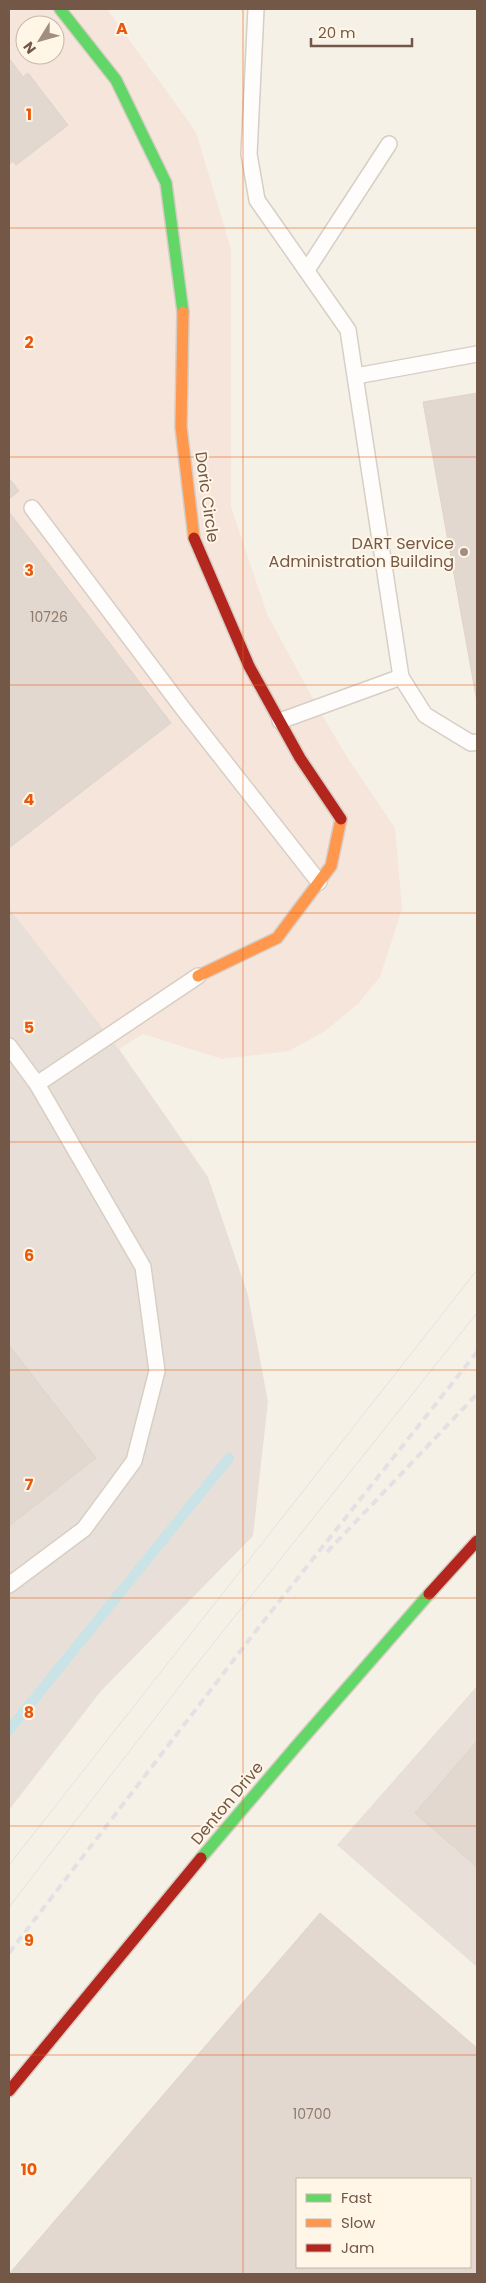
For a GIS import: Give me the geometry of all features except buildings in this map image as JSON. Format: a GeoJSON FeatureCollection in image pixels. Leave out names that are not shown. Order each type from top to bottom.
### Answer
{"type":"FeatureCollection","features":[{"type":"Feature","properties":{"kind":"street","name":"Doric Circle"},"geometry":{"type":"LineString","coordinates":[[60,9],[116,80],[166,184],[183,304],[181,427],[194,542],[249,666],[300,758],[341,817],[331,866],[277,938],[198,976]]}},
{"type":"Feature","properties":{"kind":"street","name":"Denton Drive"},"geometry":{"type":"LineString","coordinates":[[9,2091],[175,1889],[382,1645],[477,1541]]}},
{"type":"Feature","properties":{"kind":"lane"},"geometry":{"type":"LineString","coordinates":[[256,9],[249,154],[257,200],[348,330],[401,677],[425,716],[471,744],[477,742]]}},
{"type":"Feature","properties":{"kind":"lane"},"geometry":{"type":"LineString","coordinates":[[307,270],[389,144]]}},
{"type":"Feature","properties":{"kind":"lane"},"geometry":{"type":"LineString","coordinates":[[356,376],[477,354]]}},
{"type":"Feature","properties":{"kind":"lane"},"geometry":{"type":"LineString","coordinates":[[32,508],[184,710],[319,882]]}},
{"type":"Feature","properties":{"kind":"lane"},"geometry":{"type":"LineString","coordinates":[[280,721],[401,677]]}},
{"type":"Feature","properties":{"kind":"lane"},"geometry":{"type":"LineString","coordinates":[[37,1084],[198,976]]}},
{"type":"Feature","properties":{"kind":"lane"},"geometry":{"type":"LineString","coordinates":[[9,1046],[37,1084],[143,1267],[157,1371],[134,1461],[84,1529],[9,1585]]}},
{"type":"Feature","properties":{"kind":"shaded area"},"geometry":{"type":"Polygon","coordinates":[[[9,9],[107,9],[196,132],[231,249],[231,507],[267,614],[347,757],[395,828],[402,909],[380,977],[358,1004],[325,1031],[289,1051],[222,1059],[143,1034],[119,1049],[9,908],[9,9]]]}},
{"type":"Feature","properties":{"kind":"shaded area"},"geometry":{"type":"Polygon","coordinates":[[[9,908],[119,1049],[208,1177],[248,1295],[268,1402],[253,1536],[101,1691],[9,1810],[9,908]]]}},
{"type":"Feature","properties":{"kind":"shaded area"},"geometry":{"type":"Polygon","coordinates":[[[477,1686],[477,1967],[337,1845],[477,1686]]]}},
{"type":"Feature","properties":{"kind":"waterway"},"geometry":{"type":"LineString","coordinates":[[9,1730],[229,1458]]}},
{"type":"Feature","properties":{"kind":"tram line"},"geometry":{"type":"LineString","coordinates":[[9,1865],[477,1270]]}},
{"type":"Feature","properties":{"kind":"tram line"},"geometry":{"type":"LineString","coordinates":[[9,1907],[200,1660],[477,1313]]}},
{"type":"Feature","properties":{"kind":"railway"},"geometry":{"type":"LineString","coordinates":[[9,1953],[259,1627],[477,1352]]}},
{"type":"Feature","properties":{"kind":"railway"},"geometry":{"type":"LineString","coordinates":[[327,1552],[477,1394]]}},
{"type":"Feature","properties":{"kind":"traffic: fast"},"geometry":{"type":"LineString","coordinates":[[60,9],[116,80],[166,183],[183,312]]}},
{"type":"Feature","properties":{"kind":"traffic: fast"},"geometry":{"type":"LineString","coordinates":[[201,1858],[429,1594]]}},
{"type":"Feature","properties":{"kind":"traffic: slow"},"geometry":{"type":"LineString","coordinates":[[183,312],[181,427],[194,538]]}},
{"type":"Feature","properties":{"kind":"traffic: slow"},"geometry":{"type":"LineString","coordinates":[[198,976],[277,938],[331,866],[341,819]]}},
{"type":"Feature","properties":{"kind":"traffic: jam"},"geometry":{"type":"LineString","coordinates":[[194,538],[249,666],[300,758],[341,819]]}},
{"type":"Feature","properties":{"kind":"traffic: jam"},"geometry":{"type":"LineString","coordinates":[[429,1594],[477,1541]]}},
{"type":"Feature","properties":{"kind":"traffic: jam"},"geometry":{"type":"LineString","coordinates":[[9,2091],[201,1858]]}},
{"type":"Feature","properties":{"kind":"place","name":"DART Service Administration Building"},"geometry":{"type":"Point","coordinates":[464,552]}}]}
